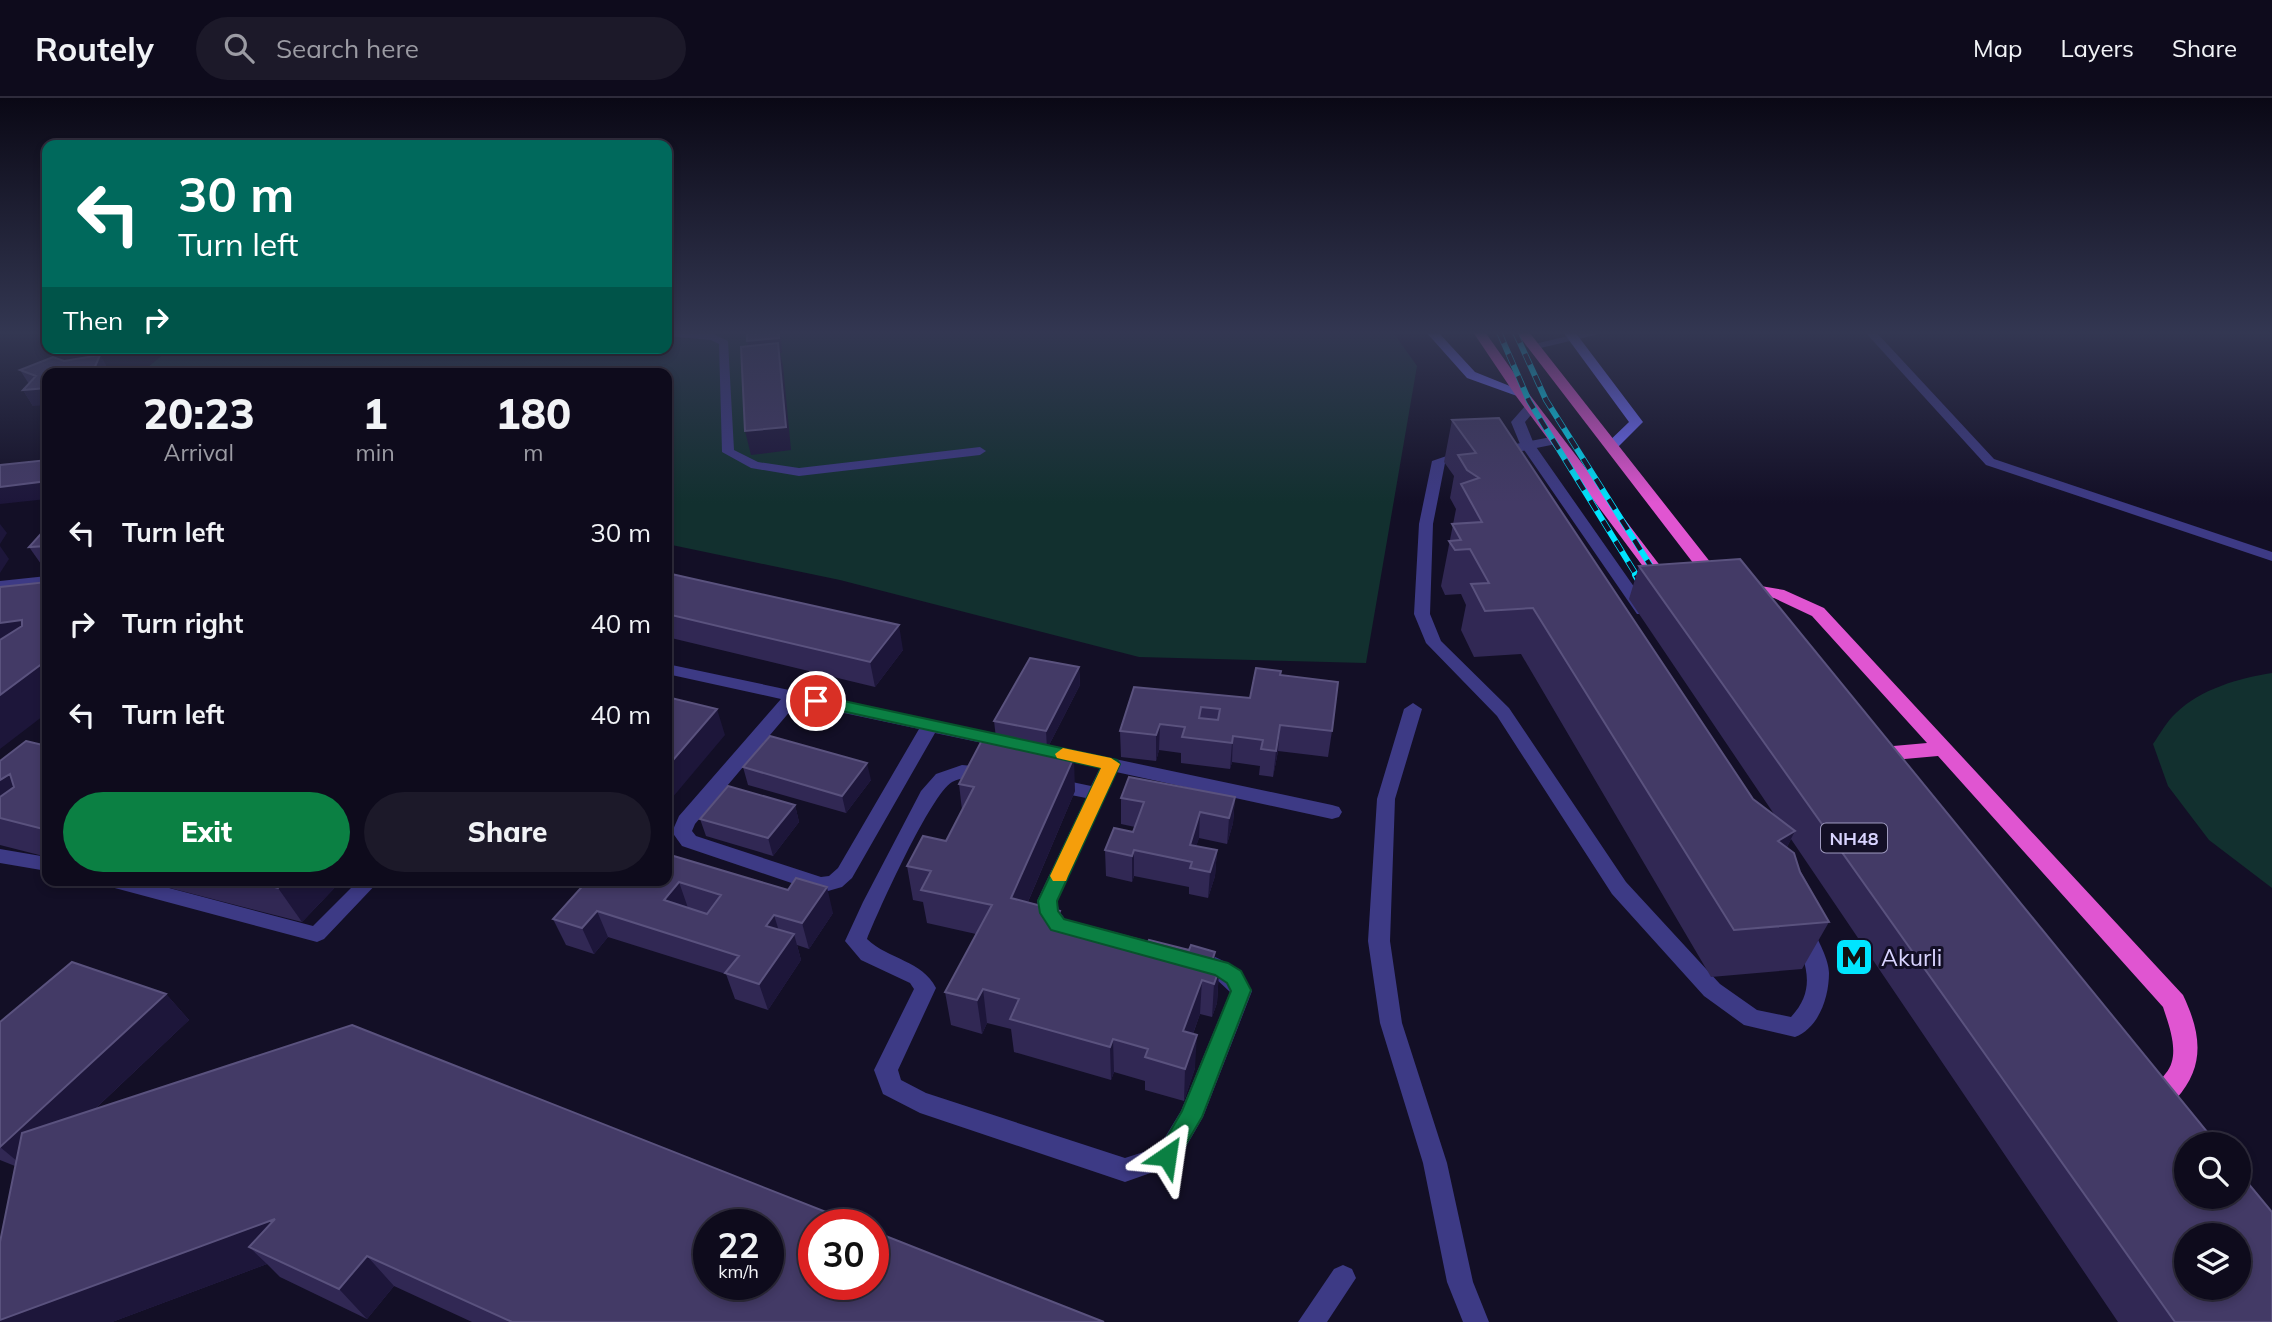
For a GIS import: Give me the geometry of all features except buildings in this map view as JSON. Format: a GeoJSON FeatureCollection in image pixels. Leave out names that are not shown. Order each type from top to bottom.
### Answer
{"type":"FeatureCollection","features":[{"type":"Feature","properties":{"kind":"highway"},"geometry":{"type":"LineString","coordinates":[[1518,389],[1681,605]]}},
{"type":"Feature","properties":{"kind":"highway"},"geometry":{"type":"LineString","coordinates":[[1566,389],[1735,606]]}},
{"type":"Feature","properties":{"kind":"highway"},"geometry":{"type":"LineString","coordinates":[[1718,584],[1778,594],[1818,612],[2174,1002],[2186,1044],[2181,1074],[2145,1103],[2164,1126]]}},
{"type":"Feature","properties":{"kind":"highway"},"geometry":{"type":"LineString","coordinates":[[1877,778],[1855,751],[1943,749]]}},
{"type":"Feature","properties":{"kind":"main road"},"geometry":{"type":"LineString","coordinates":[[1501,389],[1526,401]]}},
{"type":"Feature","properties":{"kind":"main road"},"geometry":{"type":"LineString","coordinates":[[1611,389],[1636,422],[1611,446]]}},
{"type":"Feature","properties":{"kind":"street"},"geometry":{"type":"LineString","coordinates":[[1526,401],[1518,422],[1527,444],[1651,623]]}},
{"type":"Feature","properties":{"kind":"street"},"geometry":{"type":"LineString","coordinates":[[1556,440],[1505,450],[1465,454],[1439,461],[1426,524],[1422,614],[1434,643],[1503,712],[1619,888],[1712,990],[1752,1018],[1795,1027],[1811,1010],[1819,971],[1796,912]]}},
{"type":"Feature","properties":{"kind":"street"},"geometry":{"type":"LineString","coordinates":[[1505,450],[1514,470]]}},
{"type":"Feature","properties":{"kind":"street"},"geometry":{"type":"LineString","coordinates":[[0,586],[42,582]]}},
{"type":"Feature","properties":{"kind":"street"},"geometry":{"type":"LineString","coordinates":[[672,669],[1332,812]]}},
{"type":"Feature","properties":{"kind":"street"},"geometry":{"type":"LineString","coordinates":[[793,696],[685,821],[682,832],[689,841],[821,885],[835,882],[845,873],[930,725]]}},
{"type":"Feature","properties":{"kind":"street"},"geometry":{"type":"LineString","coordinates":[[1413,709],[1386,799],[1379,941],[1391,1023],[1434,1163],[1460,1282],[1476,1322]]}},
{"type":"Feature","properties":{"kind":"street"},"geometry":{"type":"LineString","coordinates":[[1010,777],[973,770],[948,776],[938,783],[924,803],[864,920],[856,941],[869,954],[918,976],[925,988],[886,1070],[891,1087],[920,1102],[1125,1170],[1167,1156],[1191,1117],[1241,990],[1234,977],[1221,969],[1058,925],[1049,913],[1047,901],[1111,764]]}},
{"type":"Feature","properties":{"kind":"street"},"geometry":{"type":"LineString","coordinates":[[1035,782],[1097,794]]}},
{"type":"Feature","properties":{"kind":"street"},"geometry":{"type":"LineString","coordinates":[[1311,1322],[1343,1278]]}},
{"type":"Feature","properties":{"kind":"lane"},"geometry":{"type":"LineString","coordinates":[[726,389],[728,453],[755,465],[799,472],[980,451]]}},
{"type":"Feature","properties":{"kind":"lane"},"geometry":{"type":"LineString","coordinates":[[1923,389],[1990,462],[2272,557]]}},
{"type":"Feature","properties":{"kind":"lane"},"geometry":{"type":"LineString","coordinates":[[0,856],[42,863]]}},
{"type":"Feature","properties":{"kind":"lane"},"geometry":{"type":"LineString","coordinates":[[134,886],[317,934],[365,886]]}},
{"type":"Feature","properties":{"kind":"green space"},"geometry":{"type":"Polygon","coordinates":[[[672,389],[1413,389],[1366,663],[1139,657],[840,580],[672,545],[672,389]]]}},
{"type":"Feature","properties":{"kind":"green space"},"geometry":{"type":"Polygon","coordinates":[[[2272,673],[2272,888],[2209,840],[2168,786],[2153,744],[2173,716],[2197,697],[2234,682],[2272,673]]]}},
{"type":"Feature","properties":{"kind":"railway"},"geometry":{"type":"LineString","coordinates":[[1524,389],[1637,576]]}},
{"type":"Feature","properties":{"kind":"railway"},"geometry":{"type":"LineString","coordinates":[[1541,389],[1657,576]]}},
{"type":"Feature","properties":{"kind":"railway"},"geometry":{"type":"LineString","coordinates":[[1636,575],[1647,593]]}},
{"type":"Feature","properties":{"kind":"railway"},"geometry":{"type":"LineString","coordinates":[[1656,575],[1660,581]]}},
{"type":"Feature","properties":{"kind":"slow traffic"},"geometry":{"type":"LineString","coordinates":[[1059,876],[1111,764],[1063,754]]}},
{"type":"Feature","properties":{"kind":"place","name":"Akurli"},"geometry":{"type":"Point","coordinates":[1854,957]}},
{"type":"Feature","properties":{"kind":"route"},"geometry":{"type":"LineString","coordinates":[[816,701],[1111,764],[1047,901],[1049,913],[1058,925],[1221,969],[1234,977],[1241,990],[1191,1117],[1167,1156]]}}]}
